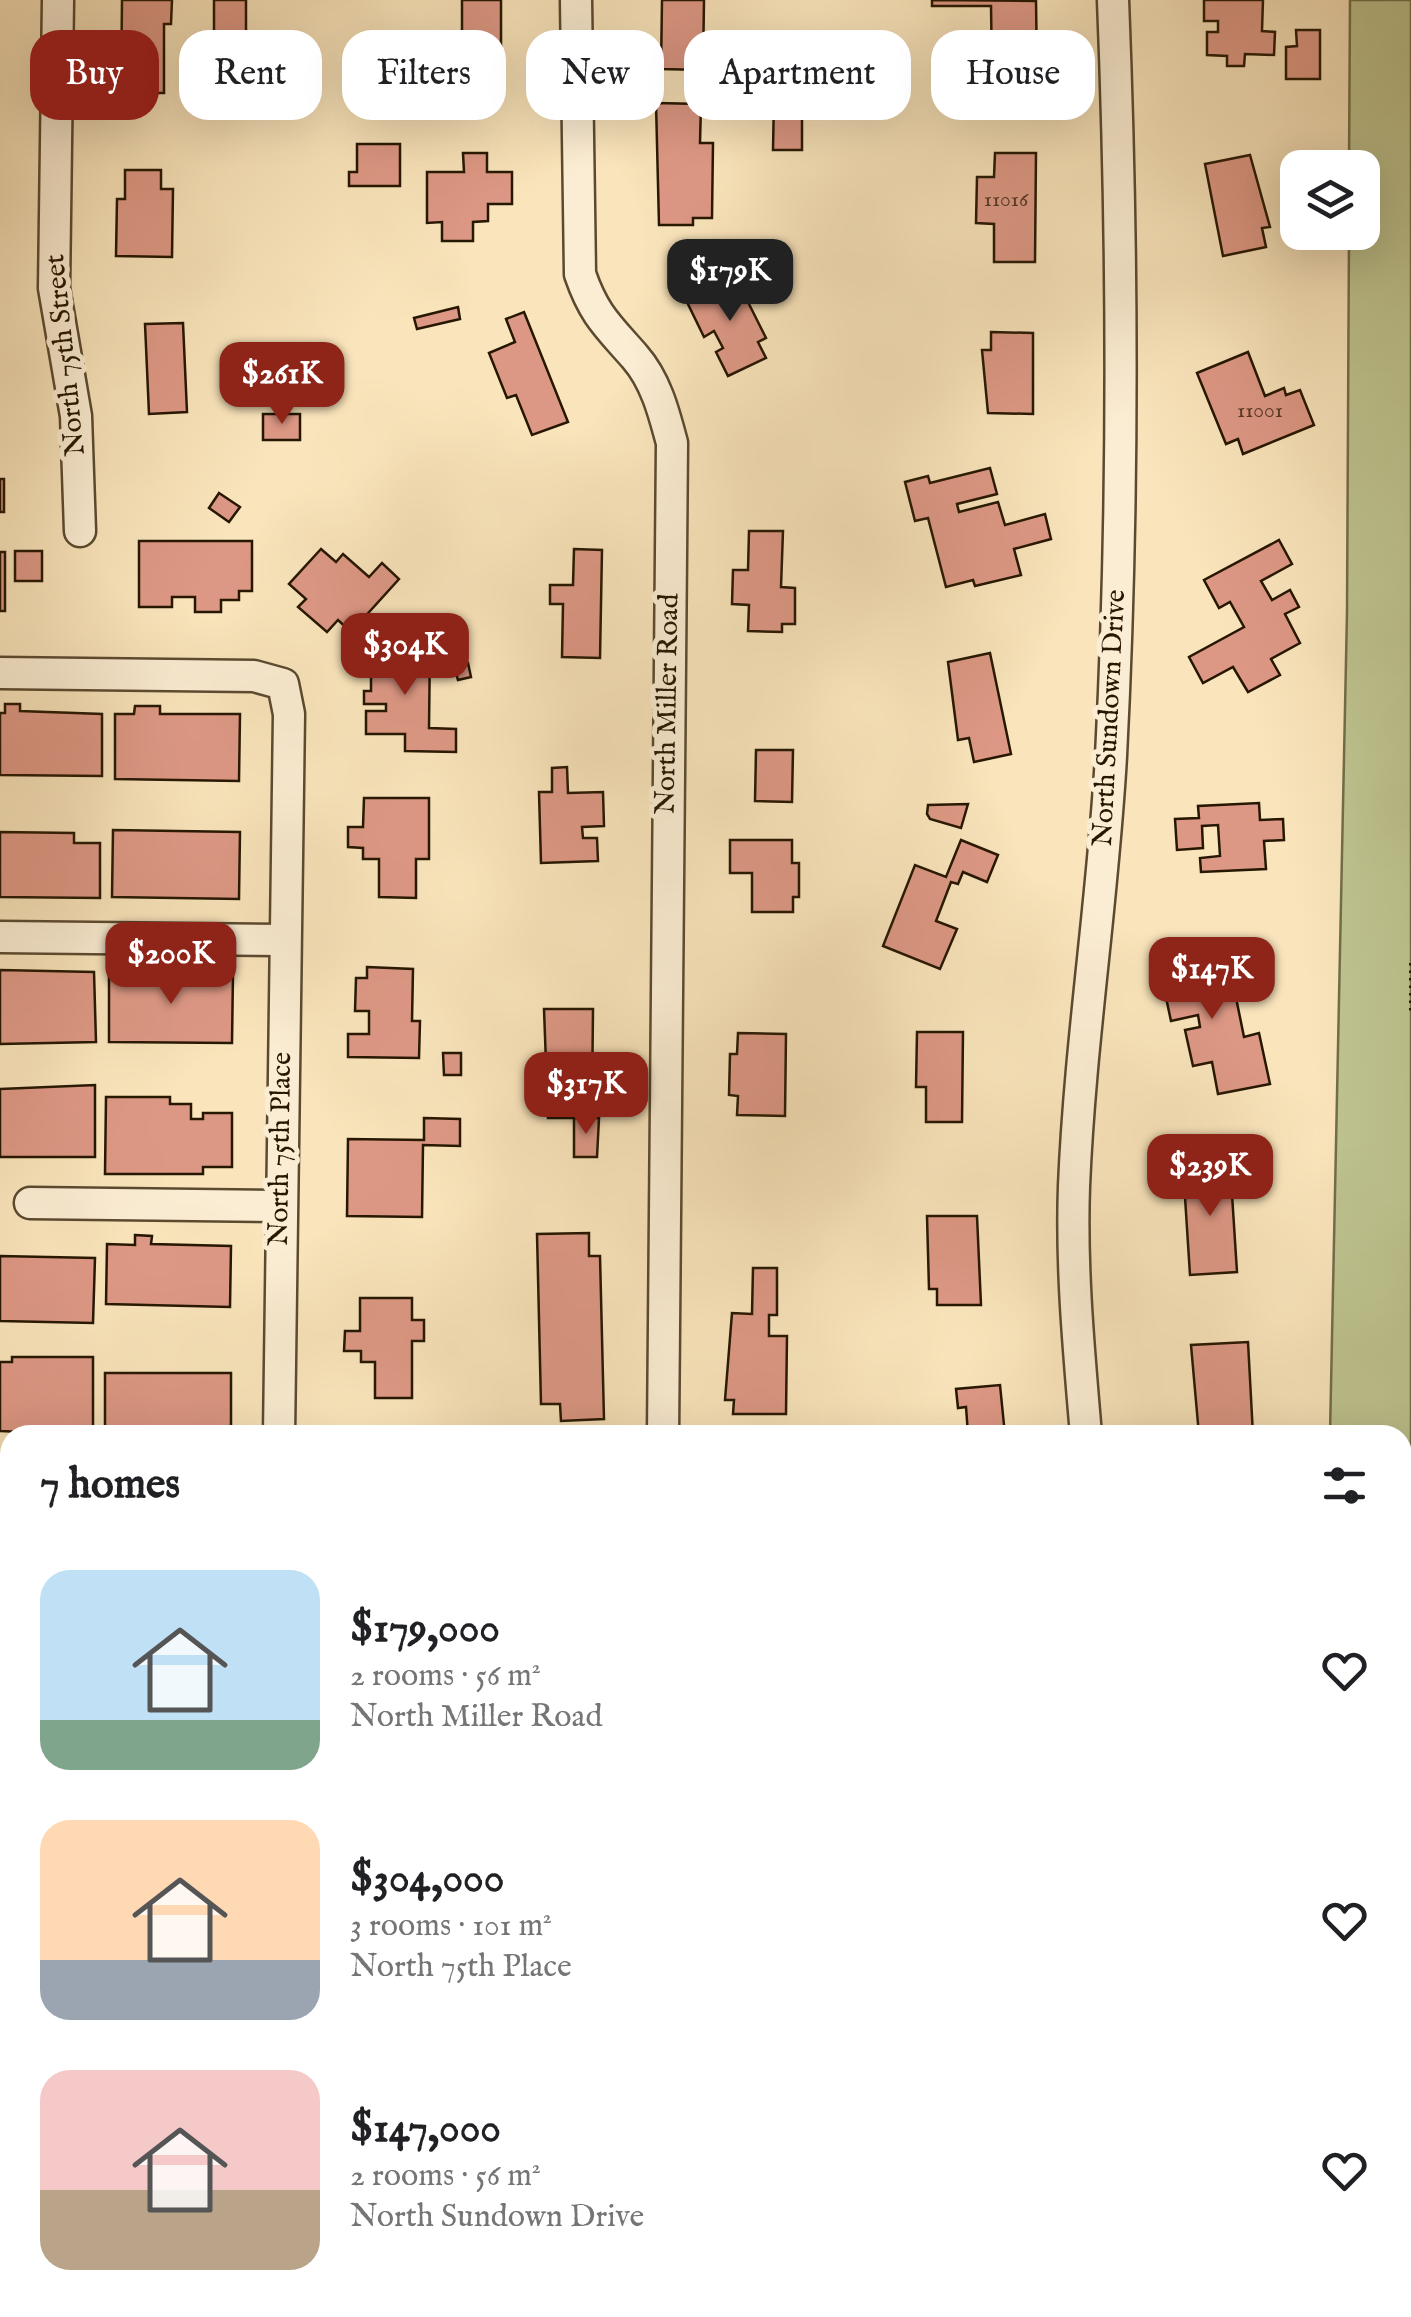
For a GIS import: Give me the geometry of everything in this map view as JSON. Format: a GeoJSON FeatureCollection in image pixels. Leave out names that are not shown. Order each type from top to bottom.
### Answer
{"type":"FeatureCollection","features":[{"type":"Feature","properties":{"kind":"street","name":"North 75th Street"},"geometry":{"type":"LineString","coordinates":[[58,0],[54,288],[76,416],[80,530]]}},
{"type":"Feature","properties":{"kind":"street","name":"North Miller Road"},"geometry":{"type":"LineString","coordinates":[[576,0],[580,274],[594,312],[636,359],[660,399],[672,442],[663,1425]]}},
{"type":"Feature","properties":{"kind":"street","name":"North Sundown Drive"},"geometry":{"type":"LineString","coordinates":[[1085,1425],[1076,1322],[1074,1190],[1110,762],[1120,496],[1123,293],[1113,0]]}},
{"type":"Feature","properties":{"kind":"street","name":"North 75th Place"},"geometry":{"type":"LineString","coordinates":[[0,673],[254,676],[282,684],[288,714],[279,1425]]}},
{"type":"Feature","properties":{"kind":"street"},"geometry":{"type":"LineString","coordinates":[[0,937],[283,940]]}},
{"type":"Feature","properties":{"kind":"street"},"geometry":{"type":"LineString","coordinates":[[30,1203],[280,1206]]}},
{"type":"Feature","properties":{"kind":"path"},"geometry":{"type":"LineString","coordinates":[[1411,962],[1411,1011]]}},
{"type":"Feature","properties":{"kind":"green space"},"geometry":{"type":"Polygon","coordinates":[[[1350,0],[1411,0],[1411,1425],[1330,1425],[1347,612],[1349,250],[1380,250],[1380,150],[1349,150],[1350,0]]]}},
{"type":"Feature","properties":{"kind":"building"},"geometry":{"type":"Polygon","coordinates":[[[122,0],[172,0],[171,24],[164,24],[164,93],[159,93],[159,30],[122,30],[122,0]]]}},
{"type":"Feature","properties":{"kind":"building"},"geometry":{"type":"Polygon","coordinates":[[[214,0],[246,0],[246,30],[214,30],[214,0]]]}},
{"type":"Feature","properties":{"kind":"building"},"geometry":{"type":"Polygon","coordinates":[[[462,0],[501,0],[501,30],[462,30],[462,0]]]}},
{"type":"Feature","properties":{"kind":"building"},"geometry":{"type":"Polygon","coordinates":[[[662,0],[704,0],[704,30],[684,30],[684,70],[664,69],[662,0]]]}},
{"type":"Feature","properties":{"kind":"building"},"geometry":{"type":"Polygon","coordinates":[[[932,0],[1036,1],[1036,30],[991,30],[991,6],[932,6],[932,0]]]}},
{"type":"Feature","properties":{"kind":"building"},"geometry":{"type":"Polygon","coordinates":[[[1204,0],[1263,0],[1262,31],[1275,32],[1274,55],[1245,54],[1244,66],[1227,66],[1227,56],[1207,55],[1207,32],[1218,32],[1218,21],[1204,21],[1204,0]]]}},
{"type":"Feature","properties":{"kind":"building"},"geometry":{"type":"Polygon","coordinates":[[[1296,30],[1320,30],[1320,79],[1286,79],[1286,47],[1297,46],[1296,30]]]}},
{"type":"Feature","properties":{"kind":"building"},"geometry":{"type":"Polygon","coordinates":[[[664,103],[684,104],[684,120],[701,120],[700,143],[713,143],[712,218],[693,218],[693,225],[659,225],[656,120],[664,120],[664,103]]]}},
{"type":"Feature","properties":{"kind":"building"},"geometry":{"type":"Polygon","coordinates":[[[774,120],[802,120],[802,150],[773,150],[774,120]]]}},
{"type":"Feature","properties":{"kind":"building"},"geometry":{"type":"Polygon","coordinates":[[[357,144],[400,144],[400,186],[349,186],[349,172],[357,172],[357,144]]]}},
{"type":"Feature","properties":{"kind":"building"},"geometry":{"type":"Polygon","coordinates":[[[463,153],[487,153],[487,172],[512,172],[512,204],[488,204],[488,221],[473,222],[473,241],[442,241],[442,222],[427,223],[427,172],[464,172],[463,153]]]}},
{"type":"Feature","properties":{"kind":"building"},"geometry":{"type":"Polygon","coordinates":[[[995,153],[1036,153],[1035,262],[994,262],[994,224],[976,223],[977,177],[994,177],[995,153]]]}},
{"type":"Feature","properties":{"kind":"building"},"geometry":{"type":"Polygon","coordinates":[[[1250,155],[1270,227],[1262,228],[1266,247],[1223,256],[1205,164],[1250,155]]]}},
{"type":"Feature","properties":{"kind":"building"},"geometry":{"type":"Polygon","coordinates":[[[125,170],[161,170],[161,189],[173,189],[172,257],[116,256],[117,199],[125,199],[125,170]]]}},
{"type":"Feature","properties":{"kind":"building"},"geometry":{"type":"Polygon","coordinates":[[[735,276],[766,338],[758,342],[766,358],[728,376],[716,352],[723,348],[714,331],[704,337],[686,300],[735,276]]]}},
{"type":"Feature","properties":{"kind":"building"},"geometry":{"type":"Polygon","coordinates":[[[458,307],[460,319],[417,329],[414,318],[458,307]]]}},
{"type":"Feature","properties":{"kind":"building"},"geometry":{"type":"Polygon","coordinates":[[[524,312],[568,422],[532,435],[516,395],[507,398],[489,353],[515,342],[506,319],[524,312]]]}},
{"type":"Feature","properties":{"kind":"building"},"geometry":{"type":"Polygon","coordinates":[[[183,323],[187,412],[149,414],[145,324],[183,323]]]}},
{"type":"Feature","properties":{"kind":"building"},"geometry":{"type":"Polygon","coordinates":[[[991,332],[1033,333],[1033,414],[988,413],[982,350],[991,350],[991,332]]]}},
{"type":"Feature","properties":{"kind":"building"},"geometry":{"type":"Polygon","coordinates":[[[1248,352],[1265,396],[1284,388],[1286,395],[1300,390],[1314,425],[1243,454],[1238,439],[1226,444],[1197,373],[1248,352]]]}},
{"type":"Feature","properties":{"kind":"building"},"geometry":{"type":"Polygon","coordinates":[[[264,383],[304,383],[304,391],[264,391],[264,383]]]}},
{"type":"Feature","properties":{"kind":"building"},"geometry":{"type":"Polygon","coordinates":[[[263,414],[300,414],[300,440],[263,440],[263,414]]]}},
{"type":"Feature","properties":{"kind":"building"},"geometry":{"type":"Polygon","coordinates":[[[990,468],[997,494],[957,504],[959,512],[998,502],[1005,525],[1045,514],[1051,539],[1014,549],[1021,575],[975,586],[973,580],[946,587],[928,518],[915,521],[905,482],[928,476],[930,483],[990,468]]]}},
{"type":"Feature","properties":{"kind":"building"},"geometry":{"type":"Polygon","coordinates":[[[0,479],[4,479],[4,512],[0,512],[0,479]]]}},
{"type":"Feature","properties":{"kind":"building"},"geometry":{"type":"Polygon","coordinates":[[[219,493],[240,507],[229,522],[209,508],[219,493]]]}},
{"type":"Feature","properties":{"kind":"building"},"geometry":{"type":"Polygon","coordinates":[[[749,531],[783,531],[781,587],[795,588],[795,624],[782,624],[782,632],[748,631],[749,605],[732,604],[733,570],[748,570],[749,531]]]}},
{"type":"Feature","properties":{"kind":"building"},"geometry":{"type":"Polygon","coordinates":[[[1279,540],[1292,564],[1261,581],[1272,600],[1290,590],[1299,607],[1285,614],[1300,643],[1271,659],[1280,675],[1248,692],[1233,667],[1203,683],[1189,657],[1244,627],[1230,602],[1219,608],[1204,580],[1279,540]]]}},
{"type":"Feature","properties":{"kind":"building"},"geometry":{"type":"Polygon","coordinates":[[[139,541],[252,541],[252,591],[239,591],[239,600],[221,600],[221,612],[195,612],[195,597],[172,597],[172,607],[139,607],[139,541]]]}},
{"type":"Feature","properties":{"kind":"building"},"geometry":{"type":"Polygon","coordinates":[[[321,549],[336,562],[343,554],[369,577],[382,563],[399,579],[351,632],[338,620],[327,632],[298,607],[306,599],[289,584],[321,549]]]}},
{"type":"Feature","properties":{"kind":"building"},"geometry":{"type":"Polygon","coordinates":[[[574,549],[602,550],[600,658],[562,657],[563,604],[550,604],[550,585],[573,585],[574,549]]]}},
{"type":"Feature","properties":{"kind":"building"},"geometry":{"type":"Polygon","coordinates":[[[15,551],[42,551],[42,581],[15,581],[15,551]]]}},
{"type":"Feature","properties":{"kind":"building"},"geometry":{"type":"Polygon","coordinates":[[[0,552],[5,552],[5,611],[0,611],[0,552]]]}},
{"type":"Feature","properties":{"kind":"building"},"geometry":{"type":"Polygon","coordinates":[[[371,644],[430,644],[429,728],[456,729],[456,752],[405,751],[405,734],[366,734],[366,711],[386,711],[386,704],[364,704],[364,691],[371,691],[371,644]]]}},
{"type":"Feature","properties":{"kind":"building"},"geometry":{"type":"Polygon","coordinates":[[[990,653],[1011,754],[974,762],[969,738],[958,740],[948,662],[990,653]]]}},
{"type":"Feature","properties":{"kind":"building"},"geometry":{"type":"Polygon","coordinates":[[[468,663],[471,677],[458,680],[454,667],[468,663]]]}},
{"type":"Feature","properties":{"kind":"building"},"geometry":{"type":"Polygon","coordinates":[[[5,704],[20,704],[20,711],[102,714],[102,776],[0,775],[0,713],[5,713],[5,704]]]}},
{"type":"Feature","properties":{"kind":"building"},"geometry":{"type":"Polygon","coordinates":[[[135,706],[160,706],[160,714],[240,714],[239,781],[115,779],[115,714],[134,714],[135,706]]]}},
{"type":"Feature","properties":{"kind":"building"},"geometry":{"type":"Polygon","coordinates":[[[756,750],[793,750],[792,802],[755,801],[756,750]]]}},
{"type":"Feature","properties":{"kind":"building"},"geometry":{"type":"Polygon","coordinates":[[[567,767],[568,793],[603,792],[604,826],[582,827],[583,838],[597,838],[598,861],[541,863],[539,792],[552,792],[552,768],[567,767]]]}},
{"type":"Feature","properties":{"kind":"building"},"geometry":{"type":"Polygon","coordinates":[[[364,798],[429,798],[429,859],[416,859],[416,898],[379,897],[379,859],[363,859],[363,848],[348,847],[348,827],[363,827],[364,798]]]}},
{"type":"Feature","properties":{"kind":"building"},"geometry":{"type":"Polygon","coordinates":[[[1259,803],[1260,820],[1283,819],[1284,840],[1264,841],[1266,869],[1201,872],[1200,858],[1220,856],[1218,825],[1202,826],[1203,848],[1177,850],[1175,819],[1199,818],[1198,806],[1259,803]]]}},
{"type":"Feature","properties":{"kind":"building"},"geometry":{"type":"Polygon","coordinates":[[[968,804],[961,828],[930,819],[927,814],[928,805],[968,804]]]}},
{"type":"Feature","properties":{"kind":"building"},"geometry":{"type":"Polygon","coordinates":[[[113,830],[240,832],[239,899],[112,897],[113,830]]]}},
{"type":"Feature","properties":{"kind":"building"},"geometry":{"type":"Polygon","coordinates":[[[0,832],[74,833],[74,843],[100,843],[100,898],[0,897],[0,832]]]}},
{"type":"Feature","properties":{"kind":"building"},"geometry":{"type":"Polygon","coordinates":[[[730,840],[792,840],[792,863],[799,863],[799,897],[793,897],[793,912],[752,912],[752,873],[730,873],[730,840]]]}},
{"type":"Feature","properties":{"kind":"building"},"geometry":{"type":"Polygon","coordinates":[[[961,840],[998,855],[987,882],[963,872],[958,884],[951,882],[936,921],[957,929],[940,969],[883,946],[915,865],[946,877],[961,840]]]}},
{"type":"Feature","properties":{"kind":"building"},"geometry":{"type":"Polygon","coordinates":[[[1187,939],[1196,985],[1232,978],[1244,1037],[1259,1033],[1270,1084],[1218,1094],[1212,1062],[1193,1066],[1185,1030],[1200,1027],[1198,1015],[1171,1021],[1155,946],[1187,939]]]}},
{"type":"Feature","properties":{"kind":"building"},"geometry":{"type":"Polygon","coordinates":[[[367,967],[413,969],[412,1021],[420,1021],[419,1058],[348,1057],[348,1034],[369,1034],[369,1011],[355,1011],[356,978],[367,978],[367,967]]]}},
{"type":"Feature","properties":{"kind":"building"},"geometry":{"type":"Polygon","coordinates":[[[128,968],[233,973],[232,1043],[109,1042],[109,976],[128,977],[128,968]]]}},
{"type":"Feature","properties":{"kind":"building"},"geometry":{"type":"Polygon","coordinates":[[[0,970],[94,972],[96,1042],[0,1044],[0,970]]]}},
{"type":"Feature","properties":{"kind":"building"},"geometry":{"type":"Polygon","coordinates":[[[544,1009],[593,1009],[592,1104],[573,1104],[573,1118],[548,1118],[544,1009]]]}},
{"type":"Feature","properties":{"kind":"building"},"geometry":{"type":"Polygon","coordinates":[[[917,1032],[963,1032],[962,1122],[926,1122],[926,1087],[916,1087],[917,1032]]]}},
{"type":"Feature","properties":{"kind":"building"},"geometry":{"type":"Polygon","coordinates":[[[738,1033],[786,1034],[785,1116],[737,1115],[738,1096],[729,1095],[730,1054],[737,1054],[738,1033]]]}},
{"type":"Feature","properties":{"kind":"building"},"geometry":{"type":"Polygon","coordinates":[[[443,1053],[461,1053],[461,1075],[444,1075],[443,1053]]]}},
{"type":"Feature","properties":{"kind":"building"},"geometry":{"type":"Polygon","coordinates":[[[95,1085],[95,1157],[0,1157],[0,1089],[95,1085]]]}},
{"type":"Feature","properties":{"kind":"building"},"geometry":{"type":"Polygon","coordinates":[[[106,1097],[170,1097],[170,1104],[191,1104],[191,1119],[203,1119],[203,1113],[232,1113],[232,1167],[203,1167],[203,1174],[105,1174],[106,1097]]]}},
{"type":"Feature","properties":{"kind":"building"},"geometry":{"type":"Polygon","coordinates":[[[424,1118],[460,1119],[460,1146],[423,1145],[422,1217],[347,1216],[348,1139],[424,1140],[424,1118]]]}},
{"type":"Feature","properties":{"kind":"building"},"geometry":{"type":"Polygon","coordinates":[[[574,1118],[599,1118],[597,1157],[574,1157],[574,1118]]]}},
{"type":"Feature","properties":{"kind":"building"},"geometry":{"type":"Polygon","coordinates":[[[1230,1163],[1237,1272],[1190,1275],[1183,1166],[1230,1163]]]}},
{"type":"Feature","properties":{"kind":"building"},"geometry":{"type":"Polygon","coordinates":[[[927,1216],[977,1216],[981,1305],[937,1305],[937,1289],[929,1289],[927,1216]]]}},
{"type":"Feature","properties":{"kind":"building"},"geometry":{"type":"Polygon","coordinates":[[[589,1233],[589,1256],[600,1256],[604,1419],[561,1421],[560,1404],[541,1404],[537,1234],[589,1233]]]}},
{"type":"Feature","properties":{"kind":"building"},"geometry":{"type":"Polygon","coordinates":[[[135,1235],[152,1236],[151,1244],[231,1246],[230,1307],[106,1304],[107,1244],[135,1245],[135,1235]]]}},
{"type":"Feature","properties":{"kind":"building"},"geometry":{"type":"Polygon","coordinates":[[[0,1256],[95,1258],[93,1323],[0,1321],[0,1256]]]}},
{"type":"Feature","properties":{"kind":"building"},"geometry":{"type":"Polygon","coordinates":[[[753,1268],[777,1268],[777,1315],[769,1315],[769,1336],[787,1336],[786,1414],[733,1414],[734,1400],[725,1400],[732,1313],[752,1314],[753,1268]]]}},
{"type":"Feature","properties":{"kind":"building"},"geometry":{"type":"Polygon","coordinates":[[[360,1298],[412,1298],[412,1320],[424,1320],[424,1341],[412,1341],[412,1398],[375,1398],[375,1362],[361,1362],[361,1351],[344,1351],[345,1331],[360,1331],[360,1298]]]}},
{"type":"Feature","properties":{"kind":"building"},"geometry":{"type":"Polygon","coordinates":[[[1248,1342],[1252,1425],[1198,1425],[1191,1345],[1248,1342]]]}},
{"type":"Feature","properties":{"kind":"building"},"geometry":{"type":"Polygon","coordinates":[[[12,1357],[93,1357],[93,1425],[0,1425],[0,1362],[12,1362],[12,1357]]]}},
{"type":"Feature","properties":{"kind":"building"},"geometry":{"type":"Polygon","coordinates":[[[105,1373],[231,1373],[231,1425],[105,1425],[105,1373]]]}},
{"type":"Feature","properties":{"kind":"building"},"geometry":{"type":"Polygon","coordinates":[[[1000,1385],[1004,1425],[967,1425],[966,1407],[958,1408],[956,1389],[1000,1385]]]}}]}
